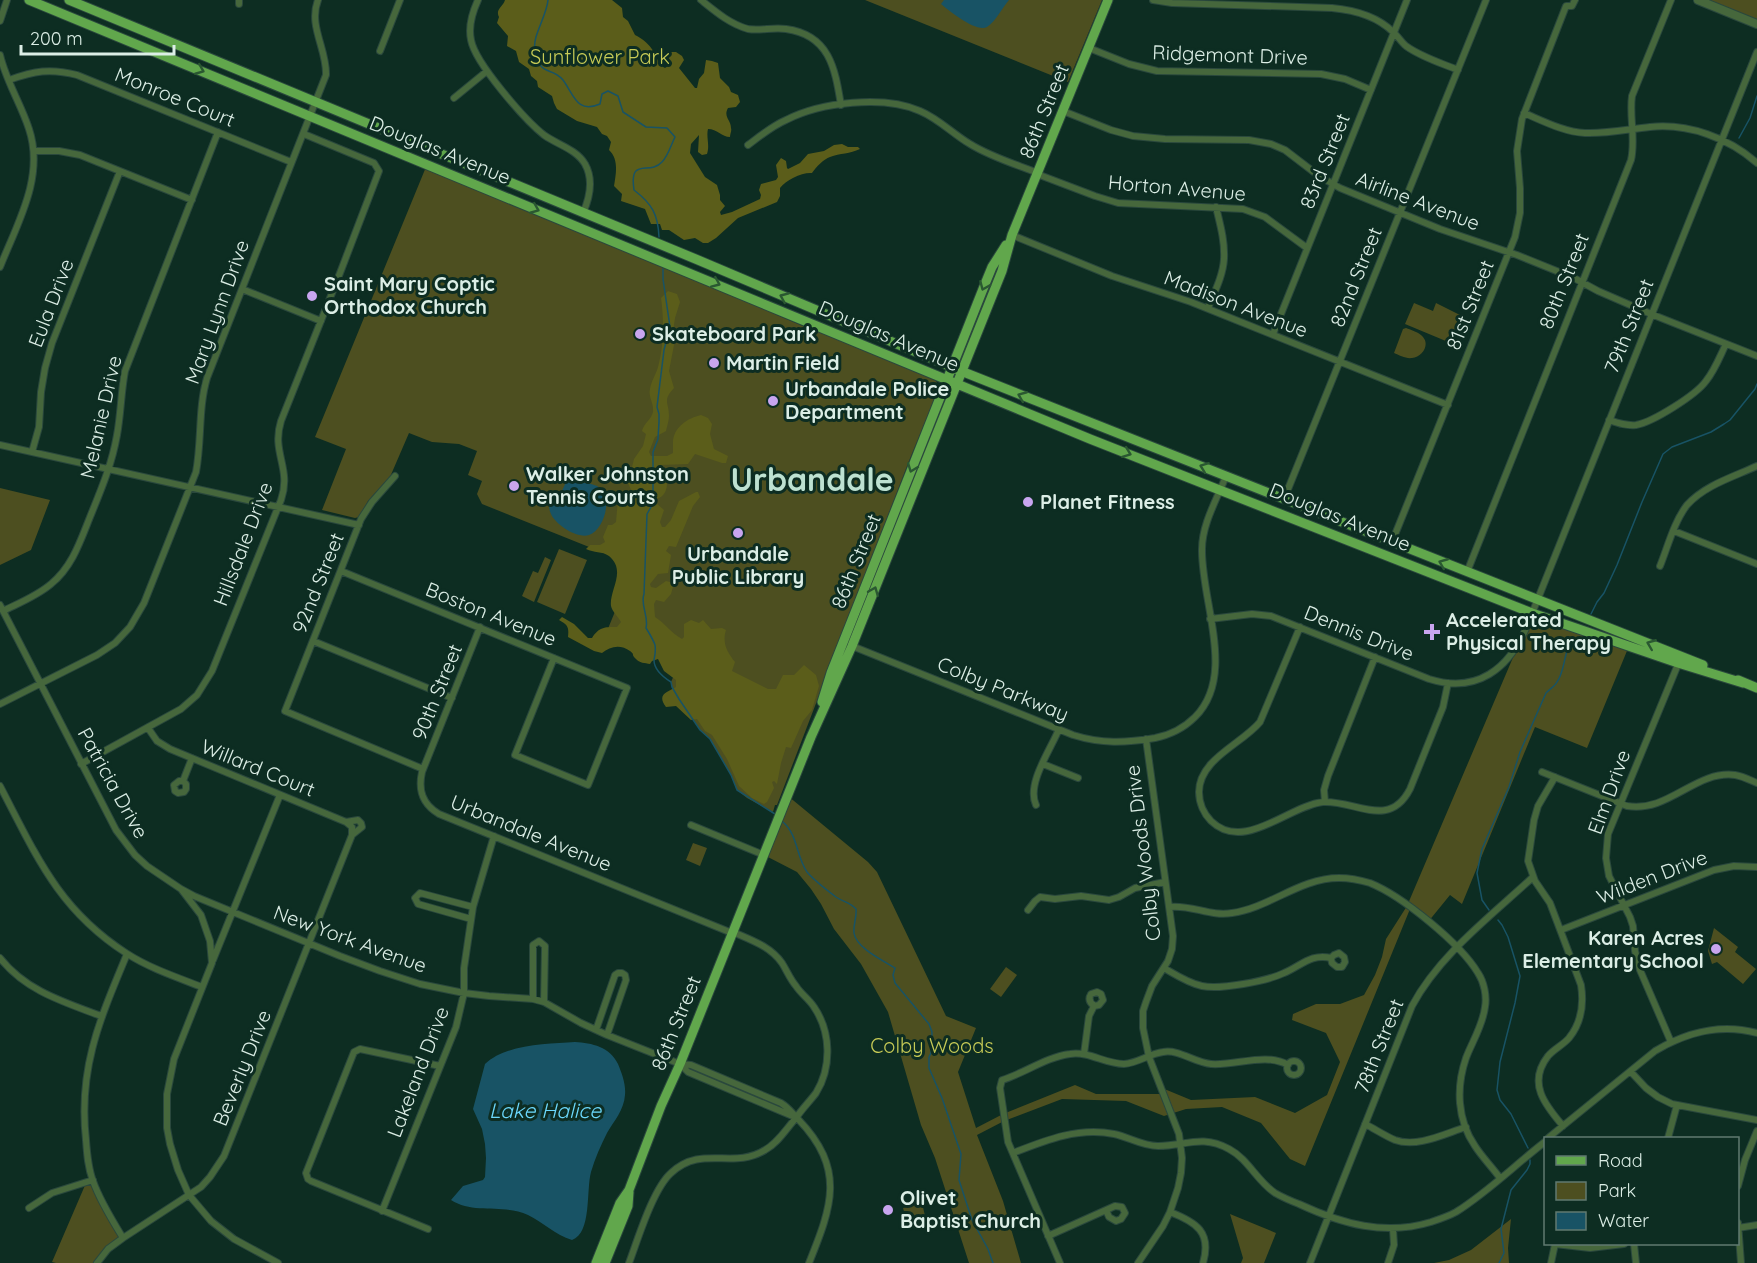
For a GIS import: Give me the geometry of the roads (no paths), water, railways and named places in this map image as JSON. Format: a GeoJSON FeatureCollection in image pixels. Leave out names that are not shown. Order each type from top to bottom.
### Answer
{"type":"FeatureCollection","features":[{"type":"Feature","properties":{"kind":"main road","name":"Douglas Avenue"},"geometry":{"type":"LineString","coordinates":[[29,0],[1090,439],[1532,613],[1680,659]]}},
{"type":"Feature","properties":{"kind":"main road","name":"Douglas Avenue"},"geometry":{"type":"LineString","coordinates":[[69,0],[961,372],[1757,688]]}},
{"type":"Feature","properties":{"kind":"main road","name":"86th Street"},"geometry":{"type":"LineString","coordinates":[[596,1263],[620,1203],[629,1190],[811,737],[852,646],[1002,271],[1012,235],[1108,0]]}},
{"type":"Feature","properties":{"kind":"main road","name":"86th Street"},"geometry":{"type":"LineString","coordinates":[[811,737],[831,673],[946,379],[992,267],[1012,235]]}},
{"type":"Feature","properties":{"kind":"main road"},"geometry":{"type":"LineString","coordinates":[[1090,439],[1092,433],[1099,429],[1128,438]]}},
{"type":"Feature","properties":{"kind":"main road","name":"86th Street"},"geometry":{"type":"LineString","coordinates":[[605,1263],[628,1206],[629,1190]]}},
{"type":"Feature","properties":{"kind":"street"},"geometry":{"type":"LineString","coordinates":[[0,21],[7,0]]}},
{"type":"Feature","properties":{"kind":"street","name":"Mary Lynn Drive"},"geometry":{"type":"LineString","coordinates":[[0,704],[106,649],[130,627],[144,603],[196,472],[200,454],[204,389],[326,75],[327,64],[314,20],[318,0]]}},
{"type":"Feature","properties":{"kind":"street"},"geometry":{"type":"LineString","coordinates":[[380,51],[400,0]]}},
{"type":"Feature","properties":{"kind":"street"},"geometry":{"type":"LineString","coordinates":[[478,0],[471,18],[470,30],[471,42],[477,58],[529,121],[551,140],[572,150],[585,164],[591,185],[584,213]]}},
{"type":"Feature","properties":{"kind":"street"},"geometry":{"type":"LineString","coordinates":[[701,0],[736,25],[756,30],[786,29],[798,32],[815,41],[827,54],[835,72],[841,105]]}},
{"type":"Feature","properties":{"kind":"street"},"geometry":{"type":"LineString","coordinates":[[1153,0],[1172,3],[1343,9],[1374,19],[1394,32],[1417,53],[1458,70]]}},
{"type":"Feature","properties":{"kind":"street","name":"83rd Street"},"geometry":{"type":"LineString","coordinates":[[1273,334],[1407,0]]}},
{"type":"Feature","properties":{"kind":"street","name":"82nd Street"},"geometry":{"type":"LineString","coordinates":[[1284,499],[1486,0]]}},
{"type":"Feature","properties":{"kind":"street","name":"81st Street"},"geometry":{"type":"LineString","coordinates":[[1392,542],[1515,237],[1520,213],[1517,138],[1564,3],[1572,6],[1575,0]]}},
{"type":"Feature","properties":{"kind":"street","name":"80th Street"},"geometry":{"type":"LineString","coordinates":[[1467,572],[1630,160],[1633,149],[1630,109],[1632,96],[1671,0]]}},
{"type":"Feature","properties":{"kind":"street"},"geometry":{"type":"LineString","coordinates":[[1698,0],[1757,24]]}},
{"type":"Feature","properties":{"kind":"street","name":"Ridgemont Drive"},"geometry":{"type":"LineString","coordinates":[[1089,48],[1129,64],[1157,71],[1321,74],[1345,79],[1371,90]]}},
{"type":"Feature","properties":{"kind":"street","name":"79th Street"},"geometry":{"type":"LineString","coordinates":[[1532,613],[1757,51]]}},
{"type":"Feature","properties":{"kind":"street"},"geometry":{"type":"LineString","coordinates":[[0,55],[29,130],[34,150],[32,186],[0,267]]}},
{"type":"Feature","properties":{"kind":"street","name":"Monroe Court"},"geometry":{"type":"LineString","coordinates":[[9,80],[27,73],[41,71],[61,71],[77,75],[291,162]]}},
{"type":"Feature","properties":{"kind":"street"},"geometry":{"type":"LineString","coordinates":[[454,98],[487,71]]}},
{"type":"Feature","properties":{"kind":"street","name":"Horton Avenue"},"geometry":{"type":"LineString","coordinates":[[748,145],[788,119],[818,108],[881,102],[913,108],[935,118],[972,146],[1095,196],[1118,203],[1236,207],[1258,213],[1307,248]]}},
{"type":"Feature","properties":{"kind":"street","name":"Airline Avenue"},"geometry":{"type":"LineString","coordinates":[[1063,111],[1111,130],[1149,139],[1257,141],[1271,144],[1285,150],[1333,185],[1463,237],[1509,252],[1651,314],[1757,356]]}},
{"type":"Feature","properties":{"kind":"street"},"geometry":{"type":"LineString","coordinates":[[1524,113],[1583,133],[1658,126],[1701,132],[1742,151],[1757,163]]}},
{"type":"Feature","properties":{"kind":"street","name":"Melanie Drive"},"geometry":{"type":"LineString","coordinates":[[2,608],[42,591],[64,571],[75,555],[109,469],[118,432],[125,371],[218,132]]}},
{"type":"Feature","properties":{"kind":"street","name":"Hillsdale Drive"},"geometry":{"type":"LineString","coordinates":[[81,764],[181,709],[203,687],[212,671],[284,491],[285,471],[278,452],[278,429],[378,173],[378,168],[374,163],[304,134]]}},
{"type":"Feature","properties":{"kind":"street"},"geometry":{"type":"LineString","coordinates":[[34,150],[66,152],[192,200]]}},
{"type":"Feature","properties":{"kind":"street","name":"Eula Drive"},"geometry":{"type":"LineString","coordinates":[[32,452],[39,428],[41,392],[52,343],[120,171]]}},
{"type":"Feature","properties":{"kind":"street"},"geometry":{"type":"LineString","coordinates":[[1208,308],[1219,280],[1224,258],[1224,243],[1216,207]]}},
{"type":"Feature","properties":{"kind":"street","name":"Madison Avenue"},"geometry":{"type":"LineString","coordinates":[[1012,235],[1112,276],[1208,308],[1448,405]]}},
{"type":"Feature","properties":{"kind":"street"},"geometry":{"type":"LineString","coordinates":[[242,289],[321,321]]}},
{"type":"Feature","properties":{"kind":"street"},"geometry":{"type":"LineString","coordinates":[[1609,420],[1625,425],[1641,424],[1687,399],[1708,379],[1726,344]]}},
{"type":"Feature","properties":{"kind":"street"},"geometry":{"type":"LineString","coordinates":[[0,445],[359,525]]}},
{"type":"Feature","properties":{"kind":"street"},"geometry":{"type":"LineString","coordinates":[[1660,566],[1686,506],[1704,491],[1757,466]]}},
{"type":"Feature","properties":{"kind":"street","name":"92nd Street"},"geometry":{"type":"LineString","coordinates":[[395,476],[372,502],[359,525],[285,711],[423,769]]}},
{"type":"Feature","properties":{"kind":"street"},"geometry":{"type":"LineString","coordinates":[[1146,739],[1168,735],[1184,726],[1198,714],[1213,688],[1216,669],[1203,563],[1203,541],[1208,520],[1226,476]]}},
{"type":"Feature","properties":{"kind":"street"},"geometry":{"type":"LineString","coordinates":[[1674,531],[1757,564]]}},
{"type":"Feature","properties":{"kind":"street","name":"Boston Avenue"},"geometry":{"type":"LineString","coordinates":[[341,571],[480,627],[627,688],[588,784],[515,754],[554,658]]}},
{"type":"Feature","properties":{"kind":"street","name":"Patricia Drive"},"geometry":{"type":"LineString","coordinates":[[2,608],[116,830],[147,866],[181,889],[195,906],[210,941],[212,963]]}},
{"type":"Feature","properties":{"kind":"street","name":"Dennis Drive"},"geometry":{"type":"LineString","coordinates":[[1210,619],[1261,614],[1279,619],[1429,679],[1458,684],[1484,678],[1500,668],[1518,645],[1532,613]]}},
{"type":"Feature","properties":{"kind":"street","name":"90th Street"},"geometry":{"type":"LineString","coordinates":[[423,769],[480,627]]}},
{"type":"Feature","properties":{"kind":"street"},"geometry":{"type":"LineString","coordinates":[[1299,627],[1260,722],[1204,772],[1199,786],[1200,800],[1209,819],[1220,828],[1228,831],[1249,831],[1308,806],[1325,802],[1371,810],[1384,811],[1391,808],[1402,801],[1410,789],[1443,707],[1448,683]]}},
{"type":"Feature","properties":{"kind":"street"},"geometry":{"type":"LineString","coordinates":[[313,641],[452,698]]}},
{"type":"Feature","properties":{"kind":"street","name":"Colby Parkway"},"geometry":{"type":"LineString","coordinates":[[852,646],[1088,739],[1101,742],[1146,739]]}},
{"type":"Feature","properties":{"kind":"street"},"geometry":{"type":"LineString","coordinates":[[1325,802],[1324,790],[1328,776],[1375,657]]}},
{"type":"Feature","properties":{"kind":"street","name":"Elm Drive"},"geometry":{"type":"LineString","coordinates":[[1671,1042],[1640,970],[1635,951],[1633,926],[1609,876],[1605,858],[1608,834],[1680,659]]}},
{"type":"Feature","properties":{"kind":"street","name":"Willard Court"},"geometry":{"type":"LineString","coordinates":[[148,728],[161,745],[346,822],[358,820],[361,823]]}},
{"type":"Feature","properties":{"kind":"street"},"geometry":{"type":"LineString","coordinates":[[1036,805],[1033,798],[1034,785],[1059,729]]}},
{"type":"Feature","properties":{"kind":"street","name":"Colby Woods Drive"},"geometry":{"type":"LineString","coordinates":[[1138,1263],[1170,1212],[1181,1173],[1179,1134],[1149,1057],[1144,1037],[1143,1011],[1152,986],[1164,968],[1172,949],[1173,936],[1146,739]]}},
{"type":"Feature","properties":{"kind":"street"},"geometry":{"type":"LineString","coordinates":[[183,781],[192,758]]}},
{"type":"Feature","properties":{"kind":"street"},"geometry":{"type":"LineString","coordinates":[[1043,764],[1078,778]]}},
{"type":"Feature","properties":{"kind":"street","name":"Urbandale Avenue"},"geometry":{"type":"LineString","coordinates":[[423,769],[420,782],[421,795],[428,806],[439,814],[756,942],[773,952],[796,987],[814,1007],[823,1025],[828,1054],[824,1075],[816,1092],[796,1118],[779,1138],[756,1155],[740,1159],[699,1158],[686,1162],[672,1172],[657,1194],[629,1263]]}},
{"type":"Feature","properties":{"kind":"street"},"geometry":{"type":"LineString","coordinates":[[1542,772],[1620,803],[1636,807],[1655,805],[1707,778],[1720,775],[1739,776],[1757,783]]}},
{"type":"Feature","properties":{"kind":"street"},"geometry":{"type":"LineString","coordinates":[[1555,777],[1543,795],[1534,820],[1528,861],[1533,877],[1550,903],[1561,930],[1581,984],[1583,997],[1579,1021],[1569,1038],[1550,1055],[1540,1071],[1539,1085],[1543,1101],[1562,1131]]}},
{"type":"Feature","properties":{"kind":"street"},"geometry":{"type":"LineString","coordinates":[[0,786],[42,867],[81,918],[127,954],[202,987]]}},
{"type":"Feature","properties":{"kind":"street"},"geometry":{"type":"LineString","coordinates":[[278,1263],[234,1239],[211,1221],[189,1195],[170,1144],[166,1094],[174,1059],[280,795]]}},
{"type":"Feature","properties":{"kind":"street"},"geometry":{"type":"LineString","coordinates":[[346,822],[352,827],[352,835]]}},
{"type":"Feature","properties":{"kind":"street","name":"Beverly Drive"},"geometry":{"type":"LineString","coordinates":[[97,1263],[108,1249],[201,1186],[224,1156],[352,835],[362,827],[361,823]]}},
{"type":"Feature","properties":{"kind":"street"},"geometry":{"type":"LineString","coordinates":[[691,825],[764,855]]}},
{"type":"Feature","properties":{"kind":"street","name":"Lakeland Drive"},"geometry":{"type":"LineString","coordinates":[[382,1211],[456,1027],[464,993],[464,968],[473,907],[495,836]]}},
{"type":"Feature","properties":{"kind":"street","name":"Wilden Drive"},"geometry":{"type":"LineString","coordinates":[[1561,930],[1714,870],[1757,867]]}},
{"type":"Feature","properties":{"kind":"street","name":"78th Street"},"geometry":{"type":"LineString","coordinates":[[1310,1263],[1415,999],[1437,967],[1533,877]]}},
{"type":"Feature","properties":{"kind":"street"},"geometry":{"type":"LineString","coordinates":[[1169,907],[1188,907],[1212,914],[1232,913],[1249,909],[1318,880],[1349,878],[1369,883],[1387,892],[1428,922],[1457,948],[1478,973],[1485,994],[1486,1007],[1461,1077],[1461,1113],[1475,1146],[1500,1178]]}},
{"type":"Feature","properties":{"kind":"street"},"geometry":{"type":"LineString","coordinates":[[1028,910],[1040,897],[1054,899],[1081,896],[1109,900],[1135,888],[1166,882]]}},
{"type":"Feature","properties":{"kind":"street","name":"New York Avenue"},"geometry":{"type":"LineString","coordinates":[[181,889],[380,972],[420,984],[464,993],[544,1002],[596,1030],[680,1064],[688,1072],[796,1118],[816,1141],[826,1161],[830,1193],[830,1204],[824,1227],[809,1263]]}},
{"type":"Feature","properties":{"kind":"street"},"geometry":{"type":"LineString","coordinates":[[471,919],[418,904],[415,898],[420,893],[473,907]]}},
{"type":"Feature","properties":{"kind":"street"},"geometry":{"type":"LineString","coordinates":[[533,999],[533,945],[539,941],[545,946],[544,1002]]}},
{"type":"Feature","properties":{"kind":"street"},"geometry":{"type":"LineString","coordinates":[[123,1238],[93,1180],[84,1123],[84,1099],[86,1074],[101,1016],[127,954]]}},
{"type":"Feature","properties":{"kind":"street"},"geometry":{"type":"LineString","coordinates":[[1164,968],[1201,986],[1218,987],[1274,977],[1315,957],[1331,958]]}},
{"type":"Feature","properties":{"kind":"street"},"geometry":{"type":"LineString","coordinates":[[0,958],[13,973],[34,989],[101,1016]]}},
{"type":"Feature","properties":{"kind":"street"},"geometry":{"type":"LineString","coordinates":[[596,1030],[615,975],[622,973],[626,980],[607,1035]]}},
{"type":"Feature","properties":{"kind":"street"},"geometry":{"type":"LineString","coordinates":[[1084,1054],[1089,1016],[1094,1006]]}},
{"type":"Feature","properties":{"kind":"street"},"geometry":{"type":"LineString","coordinates":[[1552,1137],[1562,1131],[1655,1051],[1671,1042],[1689,1034],[1714,1029],[1731,1028],[1757,1033]]}},
{"type":"Feature","properties":{"kind":"street"},"geometry":{"type":"LineString","coordinates":[[428,1229],[311,1181],[306,1173],[352,1055],[357,1050],[440,1066]]}},
{"type":"Feature","properties":{"kind":"street"},"geometry":{"type":"LineString","coordinates":[[1060,1263],[1008,1142],[1000,1088],[1002,1080],[1074,1053],[1121,1064],[1136,1062],[1163,1052],[1179,1054],[1211,1064],[1271,1059],[1288,1065]]}},
{"type":"Feature","properties":{"kind":"street"},"geometry":{"type":"LineString","coordinates":[[1631,1072],[1658,1097],[1677,1105],[1757,1120]]}},
{"type":"Feature","properties":{"kind":"street"},"geometry":{"type":"LineString","coordinates":[[1668,1137],[1677,1105]]}},
{"type":"Feature","properties":{"kind":"street"},"geometry":{"type":"LineString","coordinates":[[1365,1124],[1388,1137],[1406,1142],[1424,1140],[1466,1127]]}},
{"type":"Feature","properties":{"kind":"street"},"geometry":{"type":"LineString","coordinates":[[1739,1179],[1757,1131]]}},
{"type":"Feature","properties":{"kind":"street"},"geometry":{"type":"LineString","coordinates":[[1013,1153],[1047,1139],[1070,1134],[1107,1133],[1158,1146],[1208,1141],[1231,1150],[1246,1163],[1259,1180],[1276,1194],[1328,1217],[1353,1225],[1393,1229],[1420,1225],[1448,1216],[1469,1203],[1544,1142]]}},
{"type":"Feature","properties":{"kind":"street"},"geometry":{"type":"LineString","coordinates":[[29,1208],[52,1193],[93,1180]]}},
{"type":"Feature","properties":{"kind":"street"},"geometry":{"type":"LineString","coordinates":[[1048,1236],[1106,1210]]}},
{"type":"Feature","properties":{"kind":"street"},"geometry":{"type":"LineString","coordinates":[[1170,1212],[1188,1219],[1201,1230],[1206,1243],[1203,1263]]}},
{"type":"Feature","properties":{"kind":"street"},"geometry":{"type":"LineString","coordinates":[[1739,1228],[1757,1226]]}},
{"type":"Feature","properties":{"kind":"street"},"geometry":{"type":"LineString","coordinates":[[1388,1263],[1394,1245],[1393,1229]]}},
{"type":"Feature","properties":{"kind":"street"},"geometry":{"type":"LineString","coordinates":[[1739,1240],[1741,1263]]}},
{"type":"Feature","properties":{"kind":"street"},"geometry":{"type":"LineString","coordinates":[[1551,1263],[1555,1245]]}},
{"type":"Feature","properties":{"kind":"street"},"geometry":{"type":"LineString","coordinates":[[1564,1245],[1590,1248],[1616,1245]]}},
{"type":"Feature","properties":{"kind":"street"},"geometry":{"type":"LineString","coordinates":[[1634,1245],[1636,1263]]}},
{"type":"Feature","properties":{"kind":"water"},"geometry":{"type":"Polygon","coordinates":[[[944,0],[1009,0],[993,21],[987,27],[982,28],[970,24],[950,11],[941,4],[944,0]]]}},
{"type":"Feature","properties":{"kind":"water"},"geometry":{"type":"Polygon","coordinates":[[[569,480],[593,485],[604,493],[605,513],[599,527],[589,535],[579,535],[567,530],[553,518],[550,512],[550,496],[561,493],[569,480]]]}},
{"type":"Feature","properties":{"kind":"water","name":"Lake Halice"},"geometry":{"type":"Polygon","coordinates":[[[575,1042],[594,1045],[615,1058],[625,1091],[621,1110],[607,1133],[593,1167],[585,1220],[578,1236],[572,1240],[566,1238],[534,1218],[518,1212],[469,1207],[451,1200],[463,1186],[483,1180],[485,1177],[485,1144],[482,1129],[473,1109],[485,1064],[504,1052],[515,1049],[575,1042]]]}},
{"type":"Feature","properties":{"kind":"waterway"},"geometry":{"type":"LineString","coordinates":[[548,0],[535,44],[537,58],[543,68],[559,76],[581,105],[586,107],[600,104],[602,94],[608,91],[618,96],[623,112],[646,127],[667,128],[675,137],[662,162],[651,168],[641,168],[634,173],[634,190],[653,210],[659,237]]}},
{"type":"Feature","properties":{"kind":"waterway"},"geometry":{"type":"LineString","coordinates":[[1739,138],[1750,118],[1757,96]]}},
{"type":"Feature","properties":{"kind":"waterway"},"geometry":{"type":"LineString","coordinates":[[663,269],[670,327],[664,350],[657,407],[659,422],[658,439],[653,452],[653,499],[647,514],[643,598],[646,628],[655,645],[654,660],[657,670],[671,682],[679,699],[700,730],[710,739],[737,790],[775,814]]}},
{"type":"Feature","properties":{"kind":"waterway"},"geometry":{"type":"LineString","coordinates":[[1591,614],[1617,565],[1663,454],[1672,447],[1711,432],[1730,420],[1757,384]]}},
{"type":"Feature","properties":{"kind":"waterway"},"geometry":{"type":"LineString","coordinates":[[1489,910],[1482,900],[1477,873],[1482,849],[1546,693],[1561,675],[1566,648],[1568,645],[1579,642]]}},
{"type":"Feature","properties":{"kind":"waterway"},"geometry":{"type":"LineString","coordinates":[[783,822],[792,833],[807,872],[836,897],[856,909],[854,930],[856,939],[871,954],[895,968],[893,975],[895,983],[929,1024],[932,1032],[929,1068],[961,1154],[959,1180],[972,1220],[993,1263]]}},
{"type":"Feature","properties":{"kind":"waterway"},"geometry":{"type":"LineString","coordinates":[[1498,920],[1508,937],[1520,976],[1500,1062],[1497,1090],[1500,1100],[1511,1114],[1528,1148]]}},
{"type":"Feature","properties":{"kind":"waterway"},"geometry":{"type":"LineString","coordinates":[[1499,1263],[1504,1253],[1501,1229],[1511,1190],[1527,1170],[1530,1160]]}},
{"type":"Feature","properties":{"kind":"place","name":"Saint Mary Coptic Orthodox Church"},"geometry":{"type":"Point","coordinates":[312,296]}},
{"type":"Feature","properties":{"kind":"place","name":"Skateboard Park"},"geometry":{"type":"Point","coordinates":[640,334]}},
{"type":"Feature","properties":{"kind":"place","name":"Martin Field"},"geometry":{"type":"Point","coordinates":[714,363]}},
{"type":"Feature","properties":{"kind":"place","name":"Urbandale Police Department"},"geometry":{"type":"Point","coordinates":[773,401]}},
{"type":"Feature","properties":{"kind":"place","name":"Walker Johnston Tennis Courts"},"geometry":{"type":"Point","coordinates":[514,486]}},
{"type":"Feature","properties":{"kind":"place","name":"Planet Fitness"},"geometry":{"type":"Point","coordinates":[1028,502]}},
{"type":"Feature","properties":{"kind":"place","name":"Urbandale Public Library"},"geometry":{"type":"Point","coordinates":[738,533]}},
{"type":"Feature","properties":{"kind":"place","name":"Accelerated Physical Therapy"},"geometry":{"type":"Point","coordinates":[1432,632]}},
{"type":"Feature","properties":{"kind":"place","name":"Karen Acres Elementary School"},"geometry":{"type":"Point","coordinates":[1716,949]}},
{"type":"Feature","properties":{"kind":"place","name":"Olivet Baptist Church"},"geometry":{"type":"Point","coordinates":[888,1210]}},
{"type":"Feature","properties":{"kind":"district","name":"Urbandale"},"geometry":{"type":"Point","coordinates":[812,480]}},
{"type":"Feature","properties":{"kind":"park label","name":"Sunflower Park"},"geometry":{"type":"Point","coordinates":[600,57]}},
{"type":"Feature","properties":{"kind":"park label","name":"Colby Woods"},"geometry":{"type":"Point","coordinates":[932,1046]}}]}
